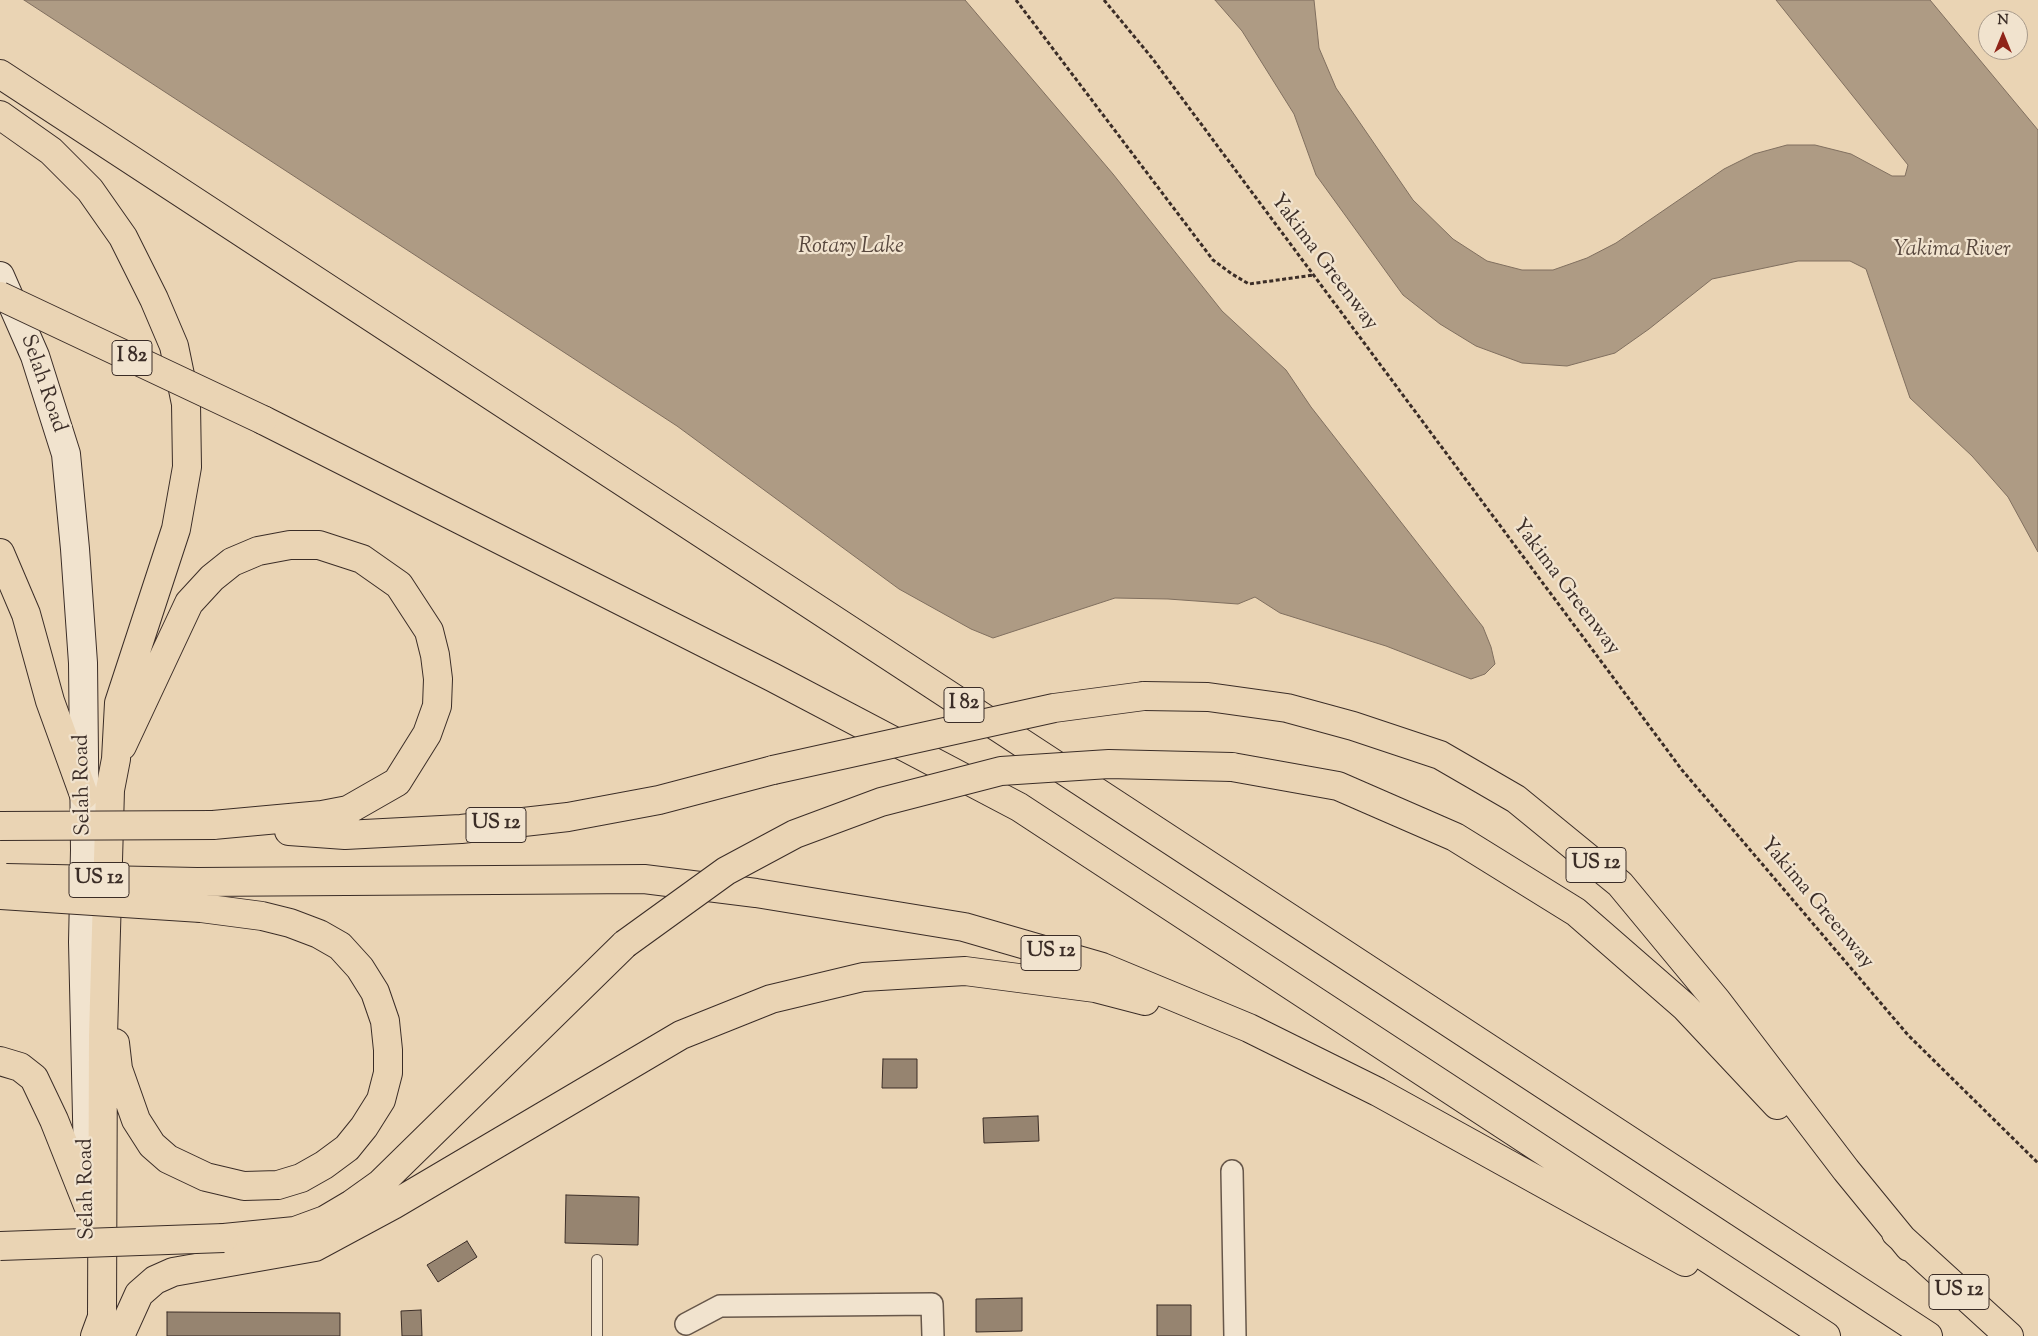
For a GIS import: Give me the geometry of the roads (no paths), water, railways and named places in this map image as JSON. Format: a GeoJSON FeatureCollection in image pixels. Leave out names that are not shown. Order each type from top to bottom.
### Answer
{"type":"FeatureCollection","features":[{"type":"Feature","properties":{"kind":"highway","name":"I 82"},"geometry":{"type":"LineString","coordinates":[[0,74],[1928,1336]]}},
{"type":"Feature","properties":{"kind":"highway"},"geometry":{"type":"LineString","coordinates":[[0,115],[50,151],[90,190],[123,237],[154,299],[174,346],[186,404],[187,467],[176,529],[119,703],[116,759],[110,790],[104,959],[102,1317],[95,1336]]}},
{"type":"Feature","properties":{"kind":"highway","name":"I 82"},"geometry":{"type":"LineString","coordinates":[[0,296],[263,420],[772,677],[1018,807],[1824,1335]]}},
{"type":"Feature","properties":{"kind":"highway"},"geometry":{"type":"LineString","coordinates":[[116,759],[189,603],[212,578],[232,562],[258,551],[282,546],[319,546],[362,559],[383,572],[399,585],[416,608],[429,630],[436,655],[438,679],[437,706],[427,734],[411,762],[397,782],[348,810],[322,815],[213,825]]}},
{"type":"Feature","properties":{"kind":"highway"},"geometry":{"type":"LineString","coordinates":[[0,553],[26,614],[50,701],[84,795]]}},
{"type":"Feature","properties":{"kind":"highway","name":"US 12"},"geometry":{"type":"LineString","coordinates":[[0,826],[213,825],[345,835],[461,829],[568,817],[659,800],[773,770],[1054,708],[1144,696],[1208,697],[1287,708],[1353,726],[1440,755],[1516,799],[1620,884],[1716,1000],[1846,1170],[1909,1247],[2009,1336]]}},
{"type":"Feature","properties":{"kind":"highway"},"geometry":{"type":"LineString","coordinates":[[0,1246],[224,1238],[295,1231],[325,1220],[380,1184],[625,944],[726,872],[795,834],[881,802],[1001,771],[1109,764],[1184,764],[1232,767],[1338,786],[1455,837],[1576,912],[1684,1006],[1909,1247]]}},
{"type":"Feature","properties":{"kind":"highway","name":"US 12"},"geometry":{"type":"LineString","coordinates":[[0,878],[199,895],[644,879],[756,893],[964,927],[1102,967],[1249,1028],[1378,1092],[1644,1241],[1824,1335]]}},
{"type":"Feature","properties":{"kind":"highway"},"geometry":{"type":"LineString","coordinates":[[0,895],[199,895],[319,934],[340,946],[360,968],[375,992],[385,1021],[388,1050],[388,1073],[381,1100],[364,1127],[347,1148],[324,1165],[301,1178],[278,1185],[244,1186],[206,1177],[168,1159],[152,1145],[136,1120],[118,1068],[104,959]]}},
{"type":"Feature","properties":{"kind":"highway"},"geometry":{"type":"LineString","coordinates":[[120,1336],[139,1294],[155,1280],[173,1272],[315,1247],[394,1205],[681,1035],[771,999],[863,977],[965,971],[1095,988],[1249,1028]]}},
{"type":"Feature","properties":{"kind":"highway"},"geometry":{"type":"LineString","coordinates":[[0,1061],[20,1067],[34,1078],[54,1120],[89,1208]]}},
{"type":"Feature","properties":{"kind":"main road","name":"Selah Road"},"geometry":{"type":"LineString","coordinates":[[0,276],[36,356],[66,454],[75,549],[83,663],[83,942],[89,1208],[89,1336]]}},
{"type":"Feature","properties":{"kind":"street"},"geometry":{"type":"LineString","coordinates":[[1232,1171],[1235,1336]]}},
{"type":"Feature","properties":{"kind":"street"},"geometry":{"type":"LineString","coordinates":[[686,1324],[720,1306],[932,1304],[933,1336]]}},
{"type":"Feature","properties":{"kind":"lane"},"geometry":{"type":"LineString","coordinates":[[597,1260],[597,1336]]}},
{"type":"Feature","properties":{"kind":"water","name":"Rotary Lake"},"geometry":{"type":"Polygon","coordinates":[[[24,0],[965,0],[1113,174],[1222,311],[1286,370],[1311,407],[1483,627],[1495,664],[1485,674],[1471,679],[1386,646],[1280,613],[1255,597],[1238,604],[1168,599],[1115,598],[993,638],[971,629],[899,589],[677,426],[24,0]]]}},
{"type":"Feature","properties":{"kind":"water","name":"Yakima River"},"geometry":{"type":"Polygon","coordinates":[[[1215,0],[1314,0],[1319,48],[1336,88],[1413,200],[1453,239],[1487,261],[1522,270],[1553,270],[1587,258],[1616,243],[1724,169],[1754,154],[1787,145],[1815,145],[1851,154],[1892,176],[1905,176],[1908,165],[1776,0],[1930,0],[2038,130],[2038,552],[2008,497],[1972,456],[1910,398],[1866,269],[1850,261],[1798,261],[1712,279],[1649,329],[1615,353],[1567,366],[1522,363],[1476,346],[1440,324],[1403,295],[1316,175],[1294,114],[1242,31],[1215,0]]]}}]}
